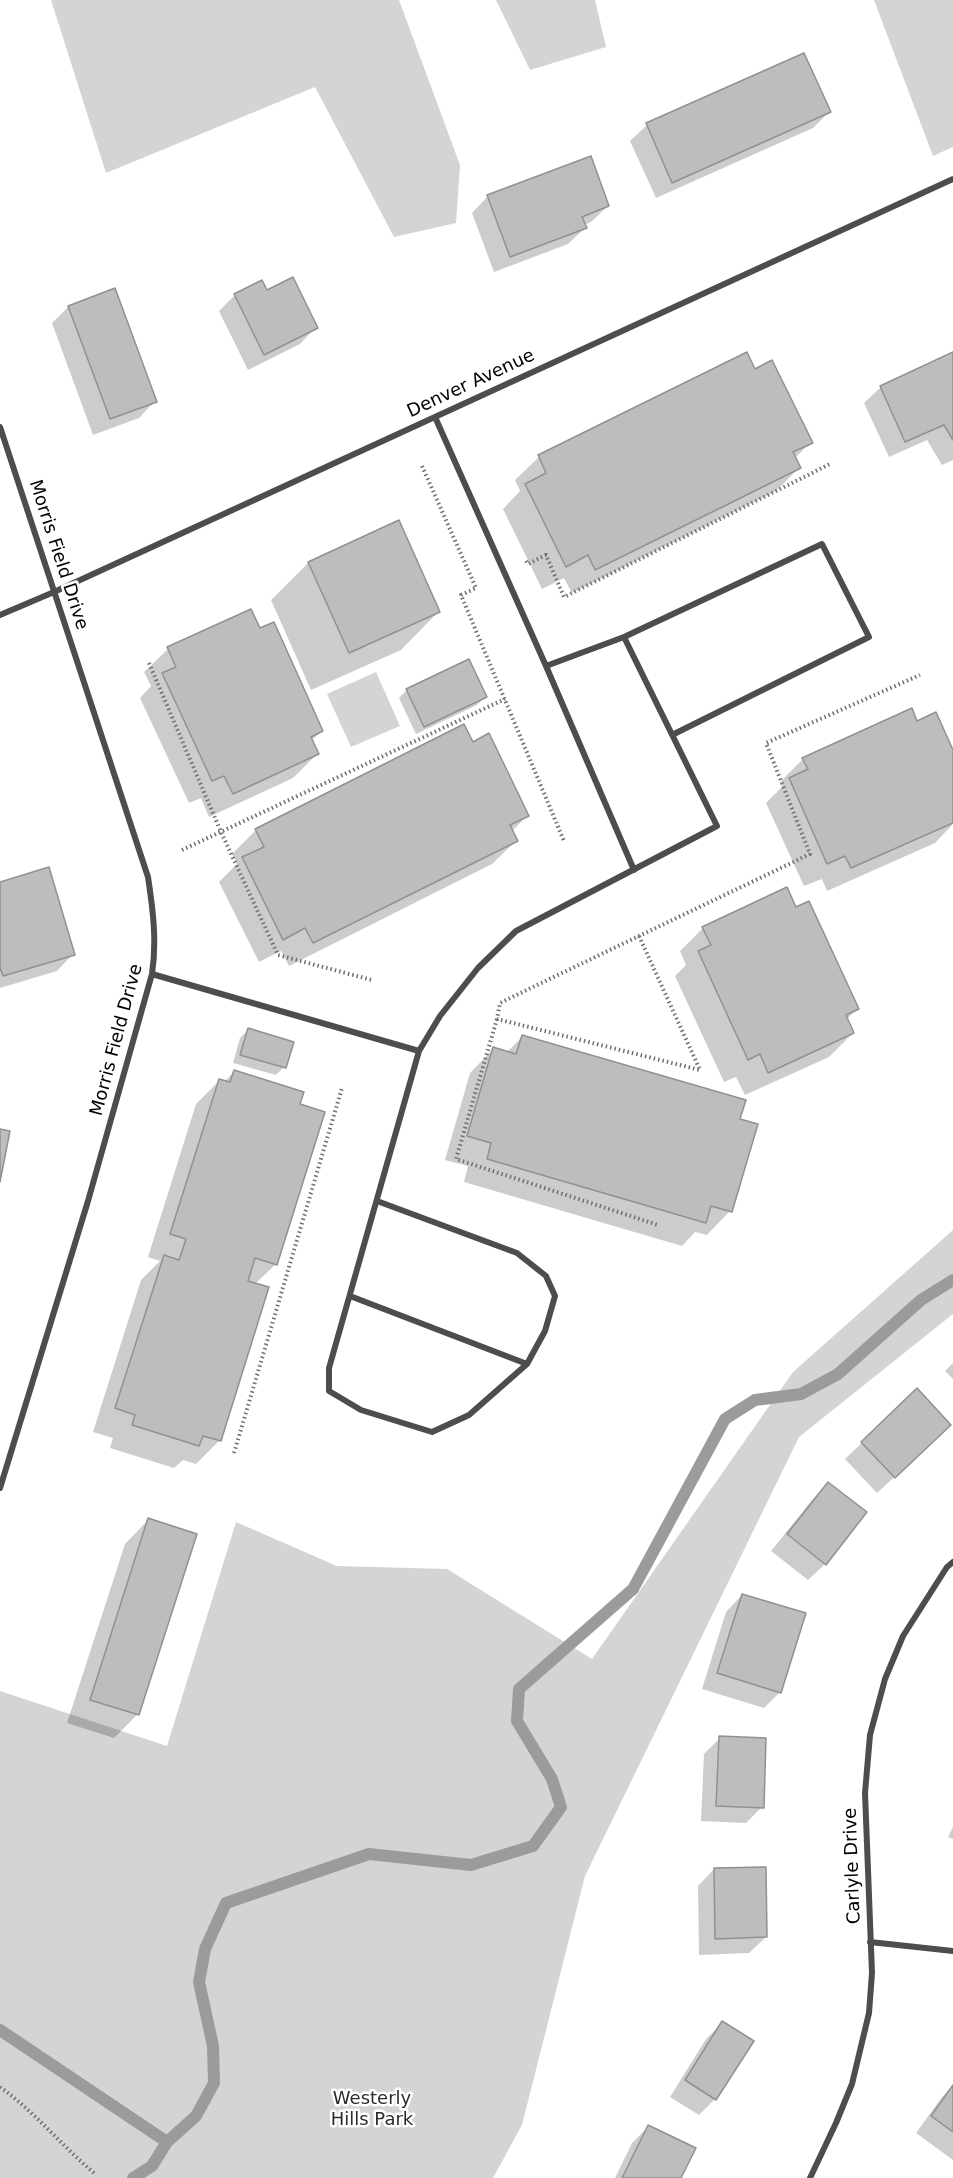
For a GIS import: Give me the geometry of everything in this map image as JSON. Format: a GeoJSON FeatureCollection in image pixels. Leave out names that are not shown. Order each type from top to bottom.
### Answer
{"type":"FeatureCollection","features":[{"type":"Feature","properties":{"kind":"street","name":"Denver Avenue"},"geometry":{"type":"LineString","coordinates":[[0,615],[953,179]]}},
{"type":"Feature","properties":{"kind":"street"},"geometry":{"type":"LineString","coordinates":[[435,417],[634,870]]}},
{"type":"Feature","properties":{"kind":"street","name":"Morris Field Drive"},"geometry":{"type":"LineString","coordinates":[[0,428],[148,877],[153,909],[155,952],[152,974],[88,1201],[0,1488]]}},
{"type":"Feature","properties":{"kind":"street"},"geometry":{"type":"LineString","coordinates":[[546,666],[624,637],[822,544],[869,637],[674,734]]}},
{"type":"Feature","properties":{"kind":"street"},"geometry":{"type":"LineString","coordinates":[[377,1201],[517,1253],[546,1276],[555,1296],[545,1331],[527,1364],[469,1415],[432,1432],[361,1410],[329,1391],[329,1368],[419,1052],[440,1017],[477,968],[516,931],[717,826],[674,734],[624,637]]}},
{"type":"Feature","properties":{"kind":"street"},"geometry":{"type":"LineString","coordinates":[[152,974],[419,1052]]}},
{"type":"Feature","properties":{"kind":"street"},"geometry":{"type":"LineString","coordinates":[[350,1296],[527,1364]]}},
{"type":"Feature","properties":{"kind":"street","name":"Carlyle Drive"},"geometry":{"type":"LineString","coordinates":[[810,2178],[852,2084],[869,2013],[872,1973],[865,1793],[870,1735],[885,1679],[903,1636],[953,1562]]}},
{"type":"Feature","properties":{"kind":"street"},"geometry":{"type":"LineString","coordinates":[[870,1942],[953,1951]]}},
{"type":"Feature","properties":{"kind":"path"},"geometry":{"type":"LineString","coordinates":[[523,554],[528,564],[546,555],[564,597],[830,464]]}},
{"type":"Feature","properties":{"kind":"path"},"geometry":{"type":"LineString","coordinates":[[422,466],[476,588],[461,595],[564,841]]}},
{"type":"Feature","properties":{"kind":"path"},"geometry":{"type":"LineString","coordinates":[[149,663],[221,832],[278,955],[372,980]]}},
{"type":"Feature","properties":{"kind":"path"},"geometry":{"type":"LineString","coordinates":[[658,1225],[456,1160],[500,1003],[810,854],[766,743],[920,675]]}},
{"type":"Feature","properties":{"kind":"path"},"geometry":{"type":"LineString","coordinates":[[182,850],[505,699]]}},
{"type":"Feature","properties":{"kind":"path"},"geometry":{"type":"LineString","coordinates":[[497,1019],[700,1070],[639,936]]}},
{"type":"Feature","properties":{"kind":"path"},"geometry":{"type":"LineString","coordinates":[[234,1453],[342,1088]]}},
{"type":"Feature","properties":{"kind":"path"},"geometry":{"type":"LineString","coordinates":[[0,2087],[28,2109],[94,2173]]}},
{"type":"Feature","properties":{"kind":"green space"},"geometry":{"type":"Polygon","coordinates":[[[51,0],[399,0],[460,165],[456,223],[394,237],[315,87],[106,173],[51,0]]]}},
{"type":"Feature","properties":{"kind":"green space"},"geometry":{"type":"Polygon","coordinates":[[[496,0],[595,0],[606,47],[530,70],[496,0]]]}},
{"type":"Feature","properties":{"kind":"green space"},"geometry":{"type":"Polygon","coordinates":[[[874,0],[953,0],[953,147],[933,156],[874,0]]]}},
{"type":"Feature","properties":{"kind":"green space"},"geometry":{"type":"Polygon","coordinates":[[[376,672],[400,726],[351,747],[327,694],[376,672]]]}},
{"type":"Feature","properties":{"kind":"green space","name":"Westerly Hills Park"},"geometry":{"type":"Polygon","coordinates":[[[953,1230],[953,1314],[799,1437],[585,1876],[522,2125],[493,2178],[0,2178],[0,1691],[167,1746],[236,1522],[337,1566],[447,1569],[592,1659],[793,1372],[953,1230]]]}},
{"type":"Feature","properties":{"kind":"building"},"geometry":{"type":"Polygon","coordinates":[[[804,53],[831,112],[672,183],[646,123],[804,53]]]}},
{"type":"Feature","properties":{"kind":"building"},"geometry":{"type":"Polygon","coordinates":[[[591,156],[609,206],[582,217],[587,228],[510,257],[487,195],[591,156]]]}},
{"type":"Feature","properties":{"kind":"building"},"geometry":{"type":"Polygon","coordinates":[[[293,277],[318,328],[264,355],[234,294],[262,280],[267,290],[293,277]]]}},
{"type":"Feature","properties":{"kind":"building"},"geometry":{"type":"Polygon","coordinates":[[[115,288],[157,402],[110,419],[68,306],[115,288]]]}},
{"type":"Feature","properties":{"kind":"building"},"geometry":{"type":"Polygon","coordinates":[[[747,352],[755,369],[772,360],[813,443],[793,452],[801,468],[595,570],[588,555],[566,567],[525,484],[546,473],[538,455],[747,352]]]}},
{"type":"Feature","properties":{"kind":"building"},"geometry":{"type":"Polygon","coordinates":[[[953,352],[953,440],[944,425],[905,442],[880,386],[953,352]]]}},
{"type":"Feature","properties":{"kind":"building"},"geometry":{"type":"Polygon","coordinates":[[[399,520],[440,612],[349,653],[308,562],[399,520]]]}},
{"type":"Feature","properties":{"kind":"building"},"geometry":{"type":"Polygon","coordinates":[[[251,609],[260,628],[274,622],[323,731],[311,737],[319,754],[233,794],[224,776],[212,781],[162,673],[176,667],[167,647],[251,609]]]}},
{"type":"Feature","properties":{"kind":"building"},"geometry":{"type":"Polygon","coordinates":[[[469,659],[487,697],[424,727],[406,689],[469,659]]]}},
{"type":"Feature","properties":{"kind":"building"},"geometry":{"type":"Polygon","coordinates":[[[912,708],[917,721],[936,712],[953,750],[953,823],[851,868],[845,856],[827,864],[789,778],[808,769],[802,758],[912,708]]]}},
{"type":"Feature","properties":{"kind":"building"},"geometry":{"type":"Polygon","coordinates":[[[464,724],[473,742],[489,733],[529,816],[510,825],[518,841],[313,943],[305,928],[283,940],[242,857],[264,847],[255,829],[464,724]]]}},
{"type":"Feature","properties":{"kind":"building"},"geometry":{"type":"Polygon","coordinates":[[[49,867],[75,955],[3,976],[0,968],[0,882],[49,867]]]}},
{"type":"Feature","properties":{"kind":"building"},"geometry":{"type":"Polygon","coordinates":[[[787,887],[796,907],[809,901],[859,1009],[846,1015],[854,1033],[768,1073],[760,1054],[748,1060],[698,951],[711,945],[702,927],[787,887]]]}},
{"type":"Feature","properties":{"kind":"building"},"geometry":{"type":"Polygon","coordinates":[[[248,1028],[294,1042],[286,1068],[240,1055],[248,1028]]]}},
{"type":"Feature","properties":{"kind":"building"},"geometry":{"type":"Polygon","coordinates":[[[522,1035],[746,1100],[740,1119],[758,1124],[732,1212],[711,1206],[706,1223],[487,1159],[491,1143],[467,1136],[493,1047],[516,1054],[522,1035]]]}},
{"type":"Feature","properties":{"kind":"building"},"geometry":{"type":"Polygon","coordinates":[[[234,1070],[304,1092],[300,1104],[325,1112],[277,1265],[255,1258],[248,1281],[269,1287],[221,1441],[203,1436],[199,1446],[132,1425],[135,1415],[115,1408],[164,1255],[179,1260],[186,1239],[170,1234],[219,1079],[230,1082],[234,1070]]]}},
{"type":"Feature","properties":{"kind":"building"},"geometry":{"type":"Polygon","coordinates":[[[0,1129],[10,1131],[0,1182],[0,1129]]]}},
{"type":"Feature","properties":{"kind":"building"},"geometry":{"type":"Polygon","coordinates":[[[917,1388],[951,1425],[895,1478],[861,1442],[917,1388]]]}},
{"type":"Feature","properties":{"kind":"building"},"geometry":{"type":"Polygon","coordinates":[[[828,1482],[867,1512],[826,1565],[787,1534],[828,1482]]]}},
{"type":"Feature","properties":{"kind":"building"},"geometry":{"type":"Polygon","coordinates":[[[148,1518],[197,1534],[139,1715],[90,1700],[148,1518]]]}},
{"type":"Feature","properties":{"kind":"building"},"geometry":{"type":"Polygon","coordinates":[[[742,1594],[806,1613],[781,1693],[717,1673],[742,1594]]]}},
{"type":"Feature","properties":{"kind":"building"},"geometry":{"type":"Polygon","coordinates":[[[719,1736],[766,1738],[764,1808],[716,1806],[719,1736]]]}},
{"type":"Feature","properties":{"kind":"building"},"geometry":{"type":"Polygon","coordinates":[[[766,1867],[767,1937],[715,1939],[714,1868],[766,1867]]]}},
{"type":"Feature","properties":{"kind":"building"},"geometry":{"type":"Polygon","coordinates":[[[722,2021],[754,2041],[716,2100],[685,2080],[722,2021]]]}},
{"type":"Feature","properties":{"kind":"building"},"geometry":{"type":"Polygon","coordinates":[[[953,2085],[953,2132],[931,2116],[953,2085]]]}},
{"type":"Feature","properties":{"kind":"building"},"geometry":{"type":"Polygon","coordinates":[[[648,2125],[696,2148],[681,2178],[622,2178],[648,2125]]]}},
{"type":"Feature","properties":{"kind":"waterway"},"geometry":{"type":"LineString","coordinates":[[133,2178],[152,2166],[167,2142],[196,2116],[214,2083],[213,2046],[199,1982],[205,1949],[226,1903],[369,1854],[471,1865],[533,1846],[561,1807],[552,1779],[517,1721],[519,1689],[633,1589],[725,1419],[755,1400],[801,1394],[838,1374],[921,1300],[953,1280]]}},
{"type":"Feature","properties":{"kind":"waterway"},"geometry":{"type":"LineString","coordinates":[[0,2030],[167,2142]]}}]}
